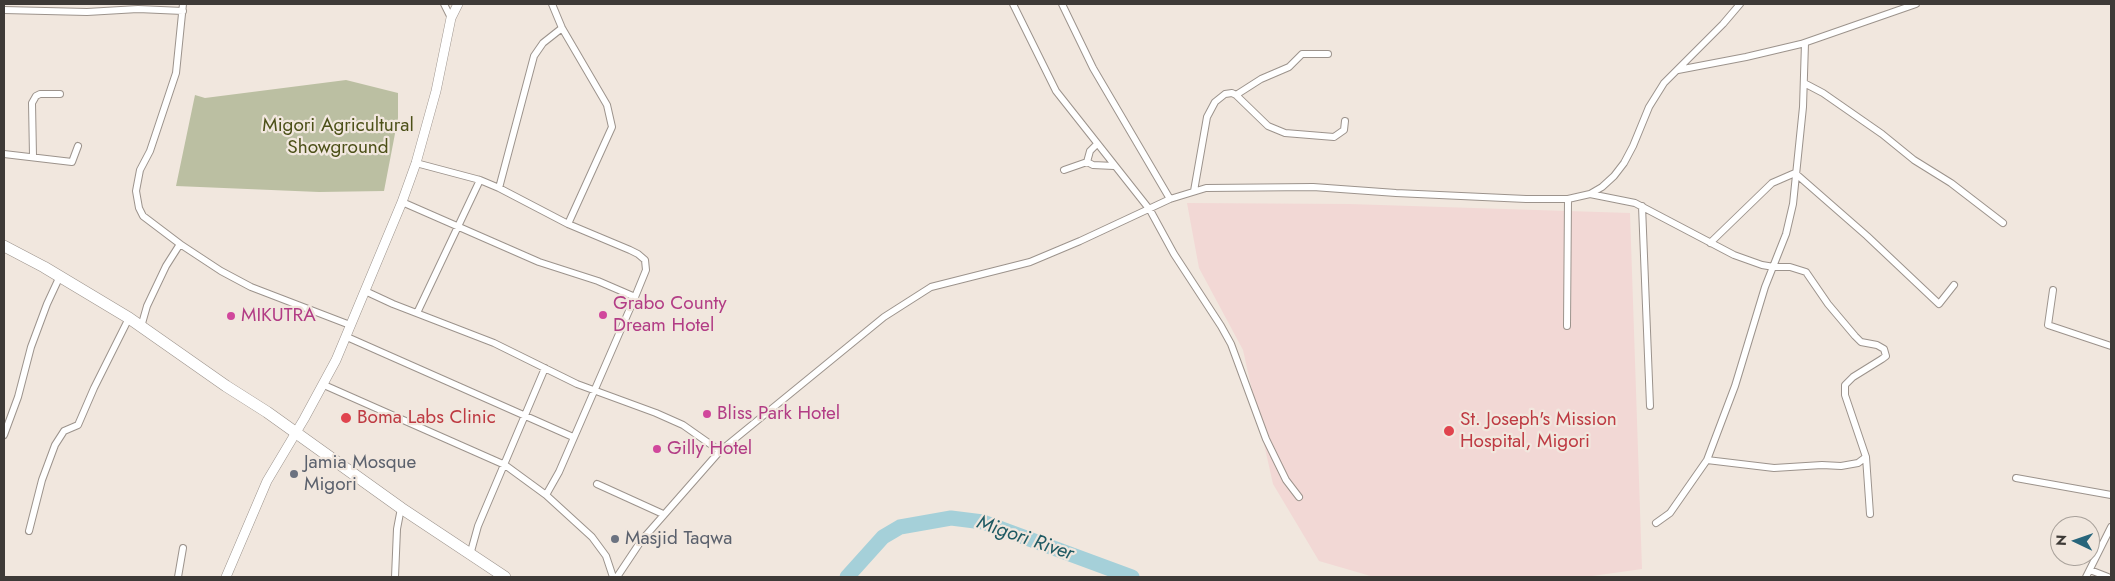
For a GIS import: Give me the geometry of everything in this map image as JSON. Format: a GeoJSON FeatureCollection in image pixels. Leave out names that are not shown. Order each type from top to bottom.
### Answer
{"type":"FeatureCollection","features":[{"type":"Feature","properties":{"kind":"highway"},"geometry":{"type":"LineString","coordinates":[[4,246],[60,276],[129,318],[296,432],[401,508],[505,577]]}},
{"type":"Feature","properties":{"kind":"street"},"geometry":{"type":"LineString","coordinates":[[183,4],[176,73],[150,151],[140,170],[136,191],[139,208],[143,216],[180,244],[221,271],[251,287],[350,325]]}},
{"type":"Feature","properties":{"kind":"street"},"geometry":{"type":"LineString","coordinates":[[444,4],[451,18]]}},
{"type":"Feature","properties":{"kind":"street"},"geometry":{"type":"LineString","coordinates":[[226,577],[266,481],[324,385],[402,202],[416,163],[436,91],[451,18],[458,4]]}},
{"type":"Feature","properties":{"kind":"street"},"geometry":{"type":"LineString","coordinates":[[552,4],[562,28],[607,105],[612,127],[568,224]]}},
{"type":"Feature","properties":{"kind":"street"},"geometry":{"type":"LineString","coordinates":[[1013,4],[1056,92],[1150,210],[1174,254],[1212,311],[1231,344],[1266,439],[1286,480],[1299,497]]}},
{"type":"Feature","properties":{"kind":"street"},"geometry":{"type":"LineString","coordinates":[[1062,4],[1093,68],[1170,199]]}},
{"type":"Feature","properties":{"kind":"street"},"geometry":{"type":"LineString","coordinates":[[617,577],[641,541],[663,514],[720,451],[884,317],[917,294],[948,282],[1030,262],[1150,210],[1170,199],[1194,191],[1222,187],[1313,187],[1492,198],[1568,199],[1590,194],[1602,188],[1624,163],[1634,146],[1656,94],[1740,4]]}},
{"type":"Feature","properties":{"kind":"street"},"geometry":{"type":"LineString","coordinates":[[1678,70],[1746,58],[1805,43],[1916,4]]}},
{"type":"Feature","properties":{"kind":"street"},"geometry":{"type":"LineString","coordinates":[[4,10],[35,7],[78,12],[104,7],[183,11]]}},
{"type":"Feature","properties":{"kind":"street"},"geometry":{"type":"LineString","coordinates":[[499,188],[534,56],[543,43],[562,28]]}},
{"type":"Feature","properties":{"kind":"street"},"geometry":{"type":"LineString","coordinates":[[1656,523],[1670,512],[1707,460],[1735,386],[1765,287],[1774,267],[1790,219],[1804,83],[1805,43]]}},
{"type":"Feature","properties":{"kind":"street"},"geometry":{"type":"LineString","coordinates":[[1236,95],[1261,79],[1289,67],[1302,54],[1328,54]]}},
{"type":"Feature","properties":{"kind":"street"},"geometry":{"type":"LineString","coordinates":[[1804,83],[1823,93],[1882,134],[1914,160],[1951,183],[2003,223]]}},
{"type":"Feature","properties":{"kind":"street"},"geometry":{"type":"LineString","coordinates":[[1194,191],[1207,117],[1219,98],[1228,93],[1236,95],[1268,126],[1278,132],[1321,138],[1334,137],[1344,130],[1345,121]]}},
{"type":"Feature","properties":{"kind":"street"},"geometry":{"type":"LineString","coordinates":[[33,156],[32,103],[36,96],[40,94],[60,94]]}},
{"type":"Feature","properties":{"kind":"street"},"geometry":{"type":"LineString","coordinates":[[1087,162],[1090,151],[1097,144]]}},
{"type":"Feature","properties":{"kind":"street"},"geometry":{"type":"LineString","coordinates":[[4,154],[72,162],[78,146]]}},
{"type":"Feature","properties":{"kind":"street"},"geometry":{"type":"LineString","coordinates":[[1064,170],[1087,162],[1094,165],[1114,166]]}},
{"type":"Feature","properties":{"kind":"street"},"geometry":{"type":"LineString","coordinates":[[416,163],[480,180],[499,188],[568,224],[620,245],[645,260],[646,270],[559,472],[546,495]]}},
{"type":"Feature","properties":{"kind":"street"},"geometry":{"type":"LineString","coordinates":[[1710,243],[1772,183],[1795,173]]}},
{"type":"Feature","properties":{"kind":"street"},"geometry":{"type":"LineString","coordinates":[[1795,173],[1867,236],[1939,304],[1954,285]]}},
{"type":"Feature","properties":{"kind":"street"},"geometry":{"type":"LineString","coordinates":[[417,314],[480,180]]}},
{"type":"Feature","properties":{"kind":"street"},"geometry":{"type":"LineString","coordinates":[[1590,194],[1627,200],[1642,206],[1734,255],[1774,267],[1790,267],[1806,272],[1828,304],[1861,342],[1877,345],[1884,349],[1886,356],[1848,381],[1844,390],[1866,457],[1870,514]]}},
{"type":"Feature","properties":{"kind":"street"},"geometry":{"type":"LineString","coordinates":[[1567,326],[1568,199]]}},
{"type":"Feature","properties":{"kind":"street"},"geometry":{"type":"LineString","coordinates":[[402,202],[539,262],[598,281],[634,297]]}},
{"type":"Feature","properties":{"kind":"street"},"geometry":{"type":"LineString","coordinates":[[1642,206],[1650,406]]}},
{"type":"Feature","properties":{"kind":"street"},"geometry":{"type":"LineString","coordinates":[[140,326],[158,283],[180,244]]}},
{"type":"Feature","properties":{"kind":"street"},"geometry":{"type":"LineString","coordinates":[[4,435],[18,397],[31,347],[60,276]]}},
{"type":"Feature","properties":{"kind":"street"},"geometry":{"type":"LineString","coordinates":[[2053,290],[2048,325],[2111,346]]}},
{"type":"Feature","properties":{"kind":"street"},"geometry":{"type":"LineString","coordinates":[[365,291],[417,314],[494,344],[594,390],[638,406],[683,426],[720,451]]}},
{"type":"Feature","properties":{"kind":"street"},"geometry":{"type":"LineString","coordinates":[[29,531],[42,480],[55,445],[64,431],[78,425],[129,318]]}},
{"type":"Feature","properties":{"kind":"street"},"geometry":{"type":"LineString","coordinates":[[346,336],[525,414],[573,437]]}},
{"type":"Feature","properties":{"kind":"street"},"geometry":{"type":"LineString","coordinates":[[470,555],[478,526],[544,368]]}},
{"type":"Feature","properties":{"kind":"street"},"geometry":{"type":"LineString","coordinates":[[324,385],[505,465],[546,495],[600,546],[613,577]]}},
{"type":"Feature","properties":{"kind":"street"},"geometry":{"type":"LineString","coordinates":[[1707,460],[1774,468],[1822,465],[1841,466],[1858,463],[1866,457]]}},
{"type":"Feature","properties":{"kind":"street"},"geometry":{"type":"LineString","coordinates":[[2016,478],[2111,495]]}},
{"type":"Feature","properties":{"kind":"street"},"geometry":{"type":"LineString","coordinates":[[597,484],[663,514]]}},
{"type":"Feature","properties":{"kind":"street"},"geometry":{"type":"LineString","coordinates":[[395,577],[398,519],[401,508]]}},
{"type":"Feature","properties":{"kind":"street"},"geometry":{"type":"LineString","coordinates":[[2086,577],[2111,527]]}},
{"type":"Feature","properties":{"kind":"street"},"geometry":{"type":"LineString","coordinates":[[178,577],[183,548]]}},
{"type":"Feature","properties":{"kind":"street"},"geometry":{"type":"LineString","coordinates":[[2090,570],[2108,577]]}},
{"type":"Feature","properties":{"kind":"shaded area","name":"St. Joseph's Mission Hospital, Migori"},"geometry":{"type":"Polygon","coordinates":[[[1187,203],[1349,204],[1630,213],[1642,569],[1585,577],[1374,577],[1319,561],[1273,484],[1243,350],[1199,268],[1187,203]]]}},
{"type":"Feature","properties":{"kind":"green space","name":"Migori Agricultural Showground"},"geometry":{"type":"Polygon","coordinates":[[[346,80],[398,93],[398,118],[384,191],[319,192],[176,186],[195,95],[205,98],[346,80]]]}},
{"type":"Feature","properties":{"kind":"waterway","name":"Migori River"},"geometry":{"type":"LineString","coordinates":[[847,577],[883,537],[900,527],[951,518],[983,522],[1132,577]]}},
{"type":"Feature","properties":{"kind":"place","name":"Grabo County Dream Hotel"},"geometry":{"type":"Point","coordinates":[603,315]}},
{"type":"Feature","properties":{"kind":"place","name":"MIKUTRA"},"geometry":{"type":"Point","coordinates":[231,316]}},
{"type":"Feature","properties":{"kind":"place","name":"Bliss Park Hotel"},"geometry":{"type":"Point","coordinates":[707,414]}},
{"type":"Feature","properties":{"kind":"place","name":"Boma Labs Clinic"},"geometry":{"type":"Point","coordinates":[346,418]}},
{"type":"Feature","properties":{"kind":"place","name":"St. Joseph's Mission Hospital, Migori"},"geometry":{"type":"Point","coordinates":[1449,431]}},
{"type":"Feature","properties":{"kind":"place","name":"Gilly Hotel"},"geometry":{"type":"Point","coordinates":[657,449]}},
{"type":"Feature","properties":{"kind":"place","name":"Jamia Mosque Migori"},"geometry":{"type":"Point","coordinates":[294,474]}},
{"type":"Feature","properties":{"kind":"place","name":"Masjid Taqwa"},"geometry":{"type":"Point","coordinates":[615,539]}}]}
